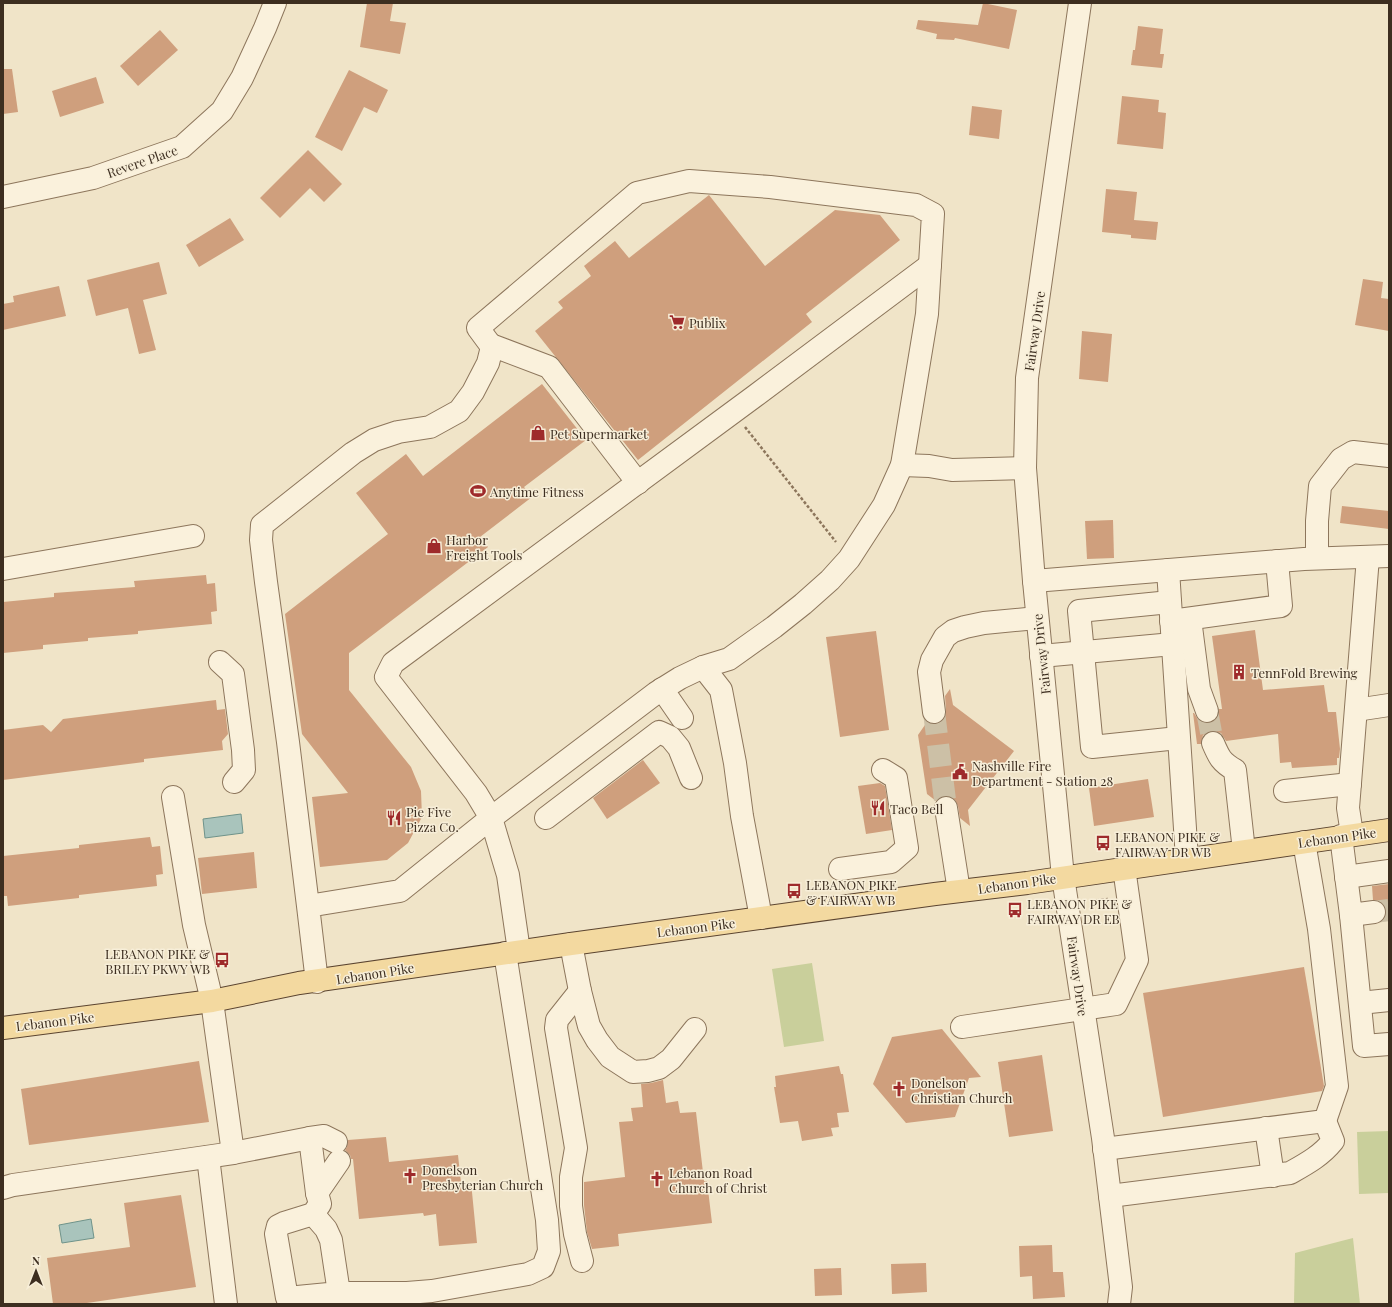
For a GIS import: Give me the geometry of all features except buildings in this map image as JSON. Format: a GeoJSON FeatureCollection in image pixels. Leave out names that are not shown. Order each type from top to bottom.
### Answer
{"type":"FeatureCollection","features":[{"type":"Feature","properties":{"kind":"main road","name":"Lebanon Pike"},"geometry":{"type":"LineString","coordinates":[[3,1028],[212,1001],[299,983],[317,982],[512,952],[1063,877],[1389,830]]}},
{"type":"Feature","properties":{"kind":"street","name":"Revere Place"},"geometry":{"type":"LineString","coordinates":[[3,198],[94,178],[182,147],[222,111],[242,78],[266,28],[275,3]]}},
{"type":"Feature","properties":{"kind":"street","name":"Fairway Drive"},"geometry":{"type":"LineString","coordinates":[[1080,3],[1027,378],[1025,468],[1037,618],[1063,877],[1104,1150],[1121,1288],[1119,1304]]}},
{"type":"Feature","properties":{"kind":"street"},"geometry":{"type":"LineString","coordinates":[[308,906],[400,891],[491,818],[662,689],[703,667],[729,658],[774,627],[830,580],[849,559],[884,505],[902,465],[927,314],[933,214],[916,204],[770,187],[689,181],[637,193],[478,328],[492,348],[488,363],[473,392],[459,411],[430,428],[398,432],[374,440],[353,453],[262,525],[261,540],[266,582],[288,742],[317,982]]}},
{"type":"Feature","properties":{"kind":"street"},"geometry":{"type":"LineString","coordinates":[[3,1188],[13,1185],[233,1153],[324,1136],[337,1151],[315,1203],[278,1226],[276,1234],[287,1298],[339,1293],[407,1293],[432,1291],[528,1274],[543,1267],[549,1251],[547,1220],[512,952],[508,875],[491,818],[476,792],[386,677],[393,663],[638,483],[930,265]]}},
{"type":"Feature","properties":{"kind":"street"},"geometry":{"type":"LineString","coordinates":[[490,345],[549,367],[638,483]]}},
{"type":"Feature","properties":{"kind":"street"},"geometry":{"type":"LineString","coordinates":[[1317,558],[1317,521],[1320,486],[1341,458],[1353,452],[1389,456]]}},
{"type":"Feature","properties":{"kind":"street"},"geometry":{"type":"LineString","coordinates":[[902,465],[929,466],[952,470],[1025,468]]}},
{"type":"Feature","properties":{"kind":"street"},"geometry":{"type":"LineString","coordinates":[[3,569],[193,536]]}},
{"type":"Feature","properties":{"kind":"street"},"geometry":{"type":"LineString","coordinates":[[1034,581],[1317,558],[1379,556],[1356,710],[1346,835],[1346,877],[1364,1046],[1389,1044]]}},
{"type":"Feature","properties":{"kind":"street"},"geometry":{"type":"LineString","coordinates":[[1178,738],[1092,747],[1079,611],[1177,614],[1281,606],[1277,561]]}},
{"type":"Feature","properties":{"kind":"street"},"geometry":{"type":"LineString","coordinates":[[1168,570],[1177,614],[1207,711]]}},
{"type":"Feature","properties":{"kind":"street"},"geometry":{"type":"LineString","coordinates":[[1177,614],[1173,644],[1187,859]]}},
{"type":"Feature","properties":{"kind":"street"},"geometry":{"type":"LineString","coordinates":[[934,712],[929,672],[932,660],[945,637],[954,631],[965,627],[984,623],[1037,618]]}},
{"type":"Feature","properties":{"kind":"street"},"geometry":{"type":"LineString","coordinates":[[1041,656],[1173,644]]}},
{"type":"Feature","properties":{"kind":"street"},"geometry":{"type":"LineString","coordinates":[[220,662],[233,674],[243,750],[244,770],[234,782]]}},
{"type":"Feature","properties":{"kind":"street"},"geometry":{"type":"LineString","coordinates":[[703,667],[721,690],[761,918]]}},
{"type":"Feature","properties":{"kind":"street"},"geometry":{"type":"LineString","coordinates":[[662,689],[682,718]]}},
{"type":"Feature","properties":{"kind":"street"},"geometry":{"type":"LineString","coordinates":[[1356,710],[1389,705]]}},
{"type":"Feature","properties":{"kind":"street"},"geometry":{"type":"LineString","coordinates":[[546,818],[658,732],[670,737],[679,748],[691,778]]}},
{"type":"Feature","properties":{"kind":"street"},"geometry":{"type":"LineString","coordinates":[[1213,743],[1220,758],[1225,764],[1235,770],[1244,851]]}},
{"type":"Feature","properties":{"kind":"street"},"geometry":{"type":"LineString","coordinates":[[840,869],[891,862],[907,848],[896,778],[883,770]]}},
{"type":"Feature","properties":{"kind":"street"},"geometry":{"type":"LineString","coordinates":[[1285,791],[1350,784]]}},
{"type":"Feature","properties":{"kind":"street"},"geometry":{"type":"LineString","coordinates":[[173,798],[194,925],[212,1001],[233,1153]]}},
{"type":"Feature","properties":{"kind":"street"},"geometry":{"type":"LineString","coordinates":[[946,808],[959,891]]}},
{"type":"Feature","properties":{"kind":"street"},"geometry":{"type":"LineString","coordinates":[[1110,1196],[1290,1173],[1312,1161],[1328,1148],[1333,1141],[1325,1121],[1337,1086],[1319,929],[1304,842]]}},
{"type":"Feature","properties":{"kind":"street"},"geometry":{"type":"LineString","coordinates":[[962,1027],[1116,1004],[1137,960],[1124,868]]}},
{"type":"Feature","properties":{"kind":"street"},"geometry":{"type":"LineString","coordinates":[[1346,877],[1389,871]]}},
{"type":"Feature","properties":{"kind":"street"},"geometry":{"type":"LineString","coordinates":[[1351,915],[1374,912]]}},
{"type":"Feature","properties":{"kind":"street"},"geometry":{"type":"LineString","coordinates":[[571,944],[580,991],[589,1026],[597,1040],[610,1057],[633,1072],[648,1071],[659,1068],[671,1059],[695,1028]]}},
{"type":"Feature","properties":{"kind":"street"},"geometry":{"type":"LineString","coordinates":[[580,991],[557,1020],[556,1028],[576,1148],[571,1177],[571,1206],[582,1261]]}},
{"type":"Feature","properties":{"kind":"street"},"geometry":{"type":"LineString","coordinates":[[1360,1003],[1389,1000]]}},
{"type":"Feature","properties":{"kind":"street"},"geometry":{"type":"LineString","coordinates":[[1104,1150],[1325,1121]]}},
{"type":"Feature","properties":{"kind":"street"},"geometry":{"type":"LineString","coordinates":[[1266,1128],[1273,1176]]}},
{"type":"Feature","properties":{"kind":"street"},"geometry":{"type":"LineString","coordinates":[[310,1138],[315,1203],[331,1240],[339,1293]]}},
{"type":"Feature","properties":{"kind":"street"},"geometry":{"type":"LineString","coordinates":[[208,1157],[226,1304]]}},
{"type":"Feature","properties":{"kind":"path"},"geometry":{"type":"LineString","coordinates":[[733,412],[837,543]]}},
{"type":"Feature","properties":{"kind":"green space"},"geometry":{"type":"Polygon","coordinates":[[[812,963],[824,1041],[784,1047],[772,969],[812,963]]]}},
{"type":"Feature","properties":{"kind":"green space"},"geometry":{"type":"Polygon","coordinates":[[[1389,1131],[1389,1193],[1359,1194],[1357,1132],[1389,1131]]]}},
{"type":"Feature","properties":{"kind":"green space"},"geometry":{"type":"Polygon","coordinates":[[[1353,1238],[1360,1304],[1294,1304],[1295,1253],[1353,1238]]]}},
{"type":"Feature","properties":{"kind":"water"},"geometry":{"type":"Polygon","coordinates":[[[241,814],[243,833],[205,838],[203,819],[241,814]]]}},
{"type":"Feature","properties":{"kind":"water"},"geometry":{"type":"Polygon","coordinates":[[[91,1219],[94,1238],[62,1243],[59,1225],[91,1219]]]}},
{"type":"Feature","properties":{"kind":"tunnel"},"geometry":{"type":"LineString","coordinates":[[1207,711],[1213,743]]}},
{"type":"Feature","properties":{"kind":"tunnel"},"geometry":{"type":"LineString","coordinates":[[934,712],[946,808]]}},
{"type":"Feature","properties":{"kind":"tunnel"},"geometry":{"type":"LineString","coordinates":[[1374,912],[1389,910]]}},
{"type":"Feature","properties":{"kind":"place","name":"Publix"},"geometry":{"type":"Point","coordinates":[677,322]}},
{"type":"Feature","properties":{"kind":"place","name":"Pet Supermarket"},"geometry":{"type":"Point","coordinates":[538,433]}},
{"type":"Feature","properties":{"kind":"place","name":"Anytime Fitness"},"geometry":{"type":"Point","coordinates":[478,491]}},
{"type":"Feature","properties":{"kind":"place","name":"Harbor Freight Tools"},"geometry":{"type":"Point","coordinates":[434,546]}},
{"type":"Feature","properties":{"kind":"place","name":"TennFold Brewing"},"geometry":{"type":"Point","coordinates":[1239,672]}},
{"type":"Feature","properties":{"kind":"place","name":"Nashville Fire Department - Station 28"},"geometry":{"type":"Point","coordinates":[960,772]}},
{"type":"Feature","properties":{"kind":"place","name":"Taco Bell"},"geometry":{"type":"Point","coordinates":[878,808]}},
{"type":"Feature","properties":{"kind":"place","name":"Pie Five Pizza Co."},"geometry":{"type":"Point","coordinates":[394,818]}},
{"type":"Feature","properties":{"kind":"place","name":"LEBANON PIKE & FAIRWAY DR WB"},"geometry":{"type":"Point","coordinates":[1103,843]}},
{"type":"Feature","properties":{"kind":"place","name":"LEBANON PIKE & FAIRWAY WB"},"geometry":{"type":"Point","coordinates":[794,891]}},
{"type":"Feature","properties":{"kind":"place","name":"LEBANON PIKE & FAIRWAY DR EB"},"geometry":{"type":"Point","coordinates":[1015,910]}},
{"type":"Feature","properties":{"kind":"place","name":"LEBANON PIKE & BRILEY PKWY WB"},"geometry":{"type":"Point","coordinates":[222,960]}},
{"type":"Feature","properties":{"kind":"place","name":"Donelson Christian Church"},"geometry":{"type":"Point","coordinates":[899,1089]}},
{"type":"Feature","properties":{"kind":"place","name":"Donelson Presbyterian Church"},"geometry":{"type":"Point","coordinates":[410,1176]}},
{"type":"Feature","properties":{"kind":"place","name":"Lebanon Road Church of Christ"},"geometry":{"type":"Point","coordinates":[657,1179]}}]}
